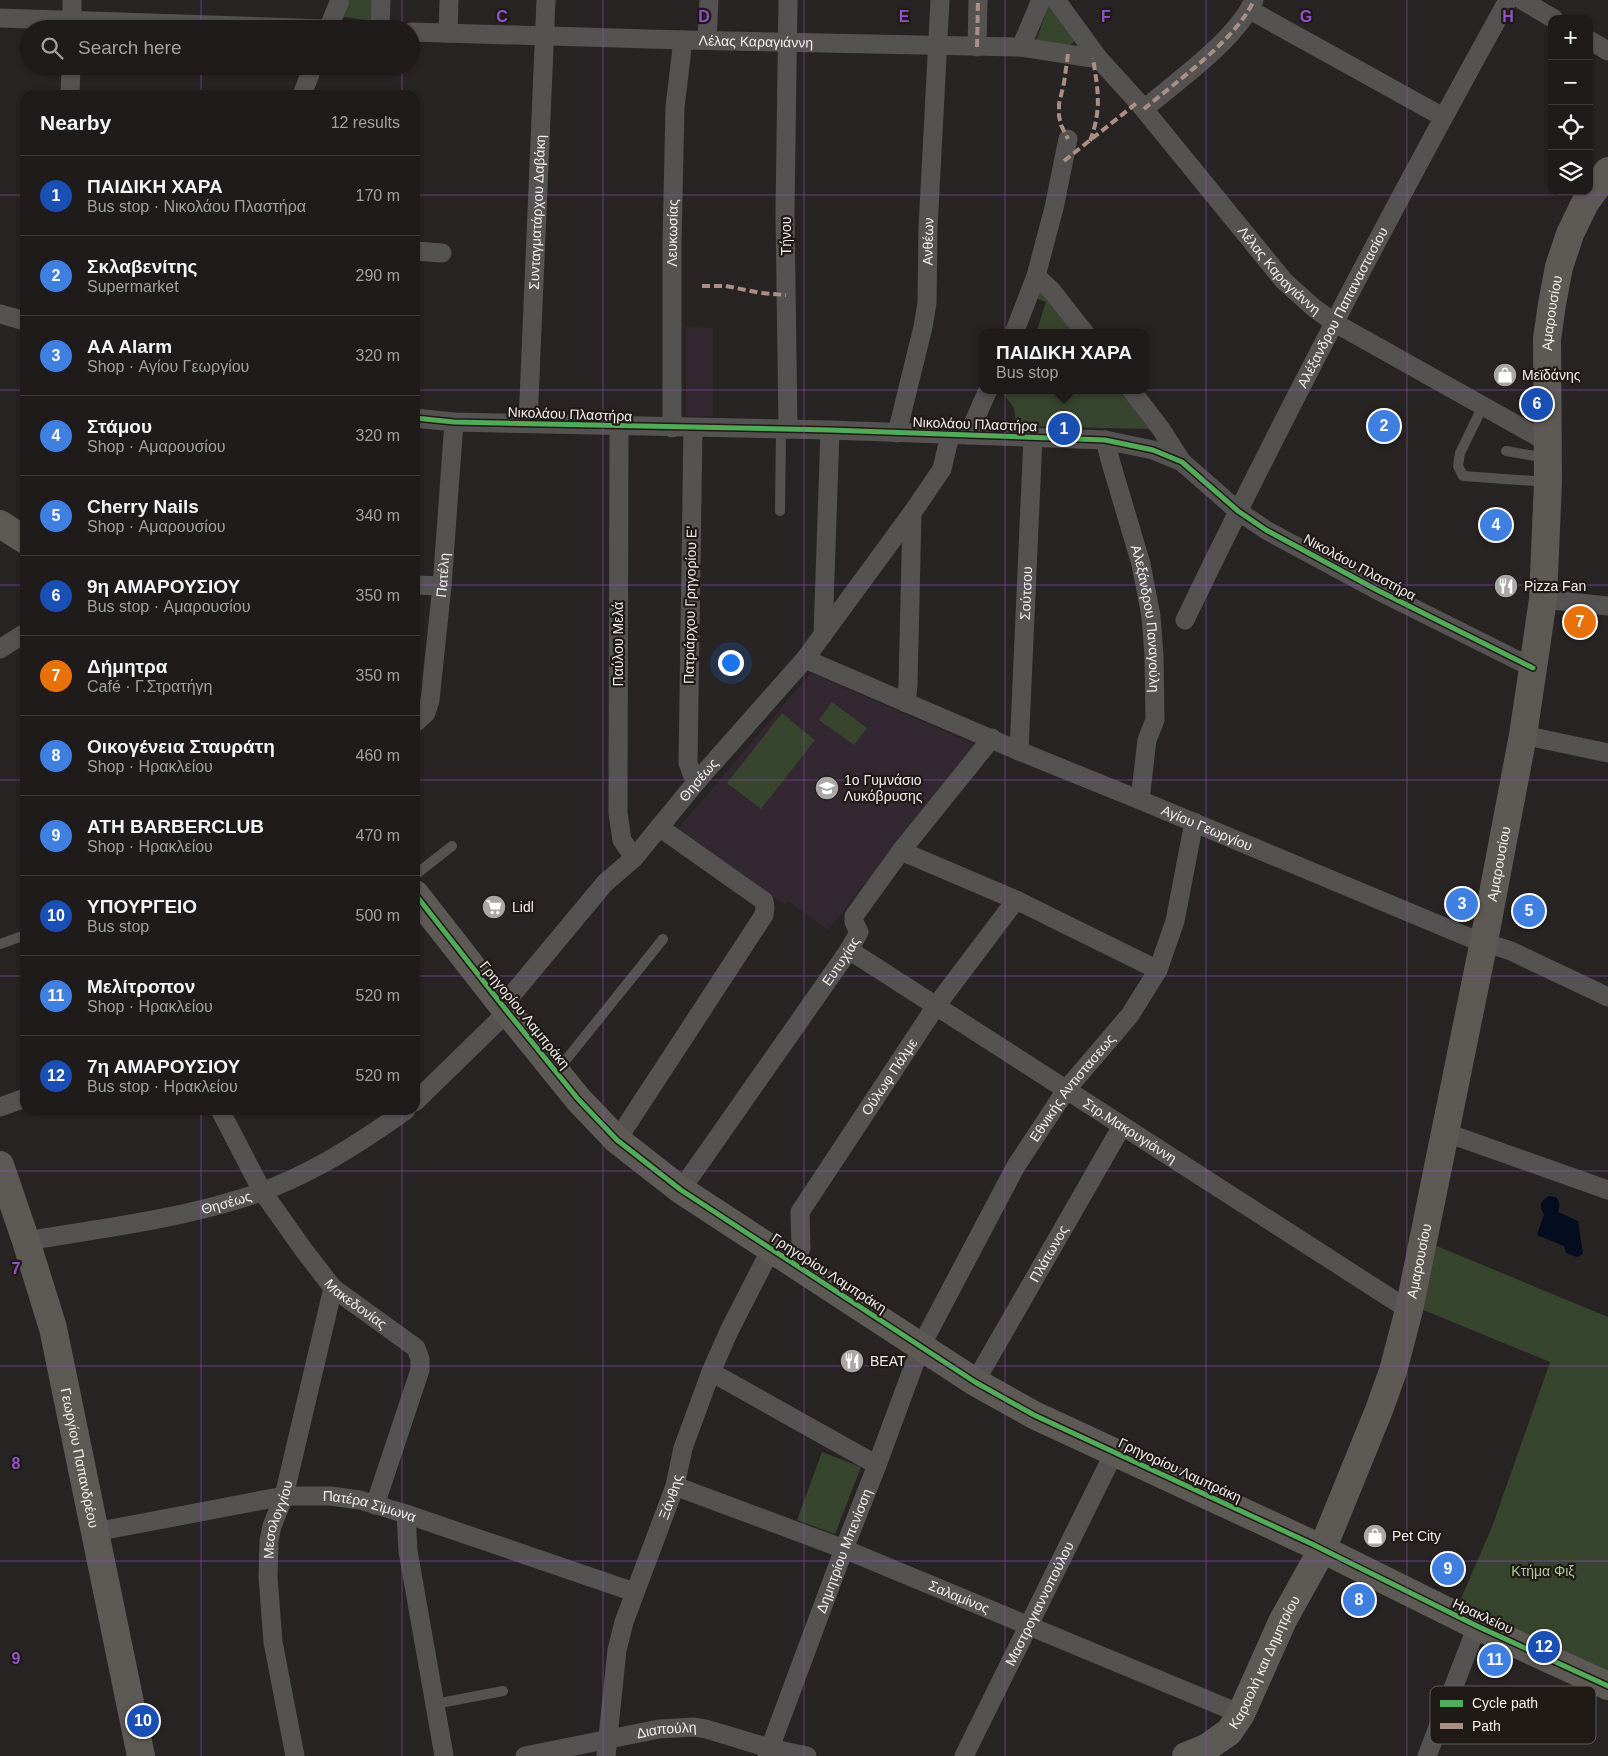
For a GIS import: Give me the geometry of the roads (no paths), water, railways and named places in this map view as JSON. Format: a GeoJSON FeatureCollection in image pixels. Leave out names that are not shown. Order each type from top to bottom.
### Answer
{"type":"FeatureCollection","features":[{"type":"Feature","properties":{"kind":"main road","name":"Αμαρουσίου"},"geometry":{"type":"LineString","coordinates":[[1322,1550],[1379,1410],[1393,1371],[1409,1310],[1484,941],[1523,735],[1533,668],[1542,599],[1547,450],[1547,340],[1559,267],[1570,234],[1586,203],[1608,172]]}},
{"type":"Feature","properties":{"kind":"main road"},"geometry":{"type":"LineString","coordinates":[[0,524],[20,537]]}},
{"type":"Feature","properties":{"kind":"main road","name":"Γρηγορίου Λαμπράκη"},"geometry":{"type":"LineString","coordinates":[[420,900],[578,1099],[617,1140],[681,1190],[975,1382],[1034,1415],[1322,1550]]}},
{"type":"Feature","properties":{"kind":"main road","name":"Γεωργίου Παπανδρέου"},"geometry":{"type":"LineString","coordinates":[[0,1167],[26,1241],[53,1328],[140,1756]]}},
{"type":"Feature","properties":{"kind":"main road","name":"Ηρακλείου"},"geometry":{"type":"LineString","coordinates":[[1322,1550],[1477,1626],[1608,1686]]}},
{"type":"Feature","properties":{"kind":"main road","name":"Καραολή και Δημητρίου"},"geometry":{"type":"LineString","coordinates":[[1186,1756],[1206,1748],[1230,1732],[1241,1714],[1283,1620],[1322,1550]]}},
{"type":"Feature","properties":{"kind":"street"},"geometry":{"type":"LineString","coordinates":[[72,0],[73,20]]}},
{"type":"Feature","properties":{"kind":"street"},"geometry":{"type":"LineString","coordinates":[[332,20],[340,0]]}},
{"type":"Feature","properties":{"kind":"street"},"geometry":{"type":"LineString","coordinates":[[380,20],[381,0]]}},
{"type":"Feature","properties":{"kind":"street"},"geometry":{"type":"LineString","coordinates":[[448,33],[449,0]]}},
{"type":"Feature","properties":{"kind":"street","name":"Συνταγματάρχου Δαβάκη"},"geometry":{"type":"LineString","coordinates":[[528,423],[546,0]]}},
{"type":"Feature","properties":{"kind":"street"},"geometry":{"type":"LineString","coordinates":[[708,40],[709,0]]}},
{"type":"Feature","properties":{"kind":"street","name":"Τήνου"},"geometry":{"type":"LineString","coordinates":[[785,429],[785,213],[788,0]]}},
{"type":"Feature","properties":{"kind":"street","name":"Ανθέων"},"geometry":{"type":"LineString","coordinates":[[897,433],[923,327],[926,303],[940,0]]}},
{"type":"Feature","properties":{"kind":"street"},"geometry":{"type":"LineString","coordinates":[[976,47],[978,0]]}},
{"type":"Feature","properties":{"kind":"street"},"geometry":{"type":"LineString","coordinates":[[1021,47],[1041,0]]}},
{"type":"Feature","properties":{"kind":"street","name":"Λέλας Καραγιάννη"},"geometry":{"type":"LineString","coordinates":[[1056,0],[1099,59],[1144,109],[1284,281],[1314,308],[1335,323],[1511,422],[1547,450]]}},
{"type":"Feature","properties":{"kind":"street","name":"Αλέξανδρου Παπαναστασίου"},"geometry":{"type":"LineString","coordinates":[[1185,620],[1238,511],[1335,323],[1443,117],[1508,0]]}},
{"type":"Feature","properties":{"kind":"street"},"geometry":{"type":"LineString","coordinates":[[1522,0],[1548,15]]}},
{"type":"Feature","properties":{"kind":"street"},"geometry":{"type":"LineString","coordinates":[[1144,109],[1228,38],[1252,5],[1443,117]]}},
{"type":"Feature","properties":{"kind":"street"},"geometry":{"type":"LineString","coordinates":[[0,18],[21,20]]}},
{"type":"Feature","properties":{"kind":"street","name":"Λέλας Καραγιάννη"},"geometry":{"type":"LineString","coordinates":[[420,32],[1021,47],[1099,59]]}},
{"type":"Feature","properties":{"kind":"street","name":"Λευκωσίας"},"geometry":{"type":"LineString","coordinates":[[672,428],[674,106],[683,40]]}},
{"type":"Feature","properties":{"kind":"street"},"geometry":{"type":"LineString","coordinates":[[1593,42],[1608,51]]}},
{"type":"Feature","properties":{"kind":"street"},"geometry":{"type":"LineString","coordinates":[[70,90],[71,75]]}},
{"type":"Feature","properties":{"kind":"street"},"geometry":{"type":"LineString","coordinates":[[304,90],[310,75]]}},
{"type":"Feature","properties":{"kind":"street"},"geometry":{"type":"LineString","coordinates":[[1016,329],[1036,276],[1054,208],[1068,139]]}},
{"type":"Feature","properties":{"kind":"street"},"geometry":{"type":"LineString","coordinates":[[420,251],[442,253]]}},
{"type":"Feature","properties":{"kind":"street"},"geometry":{"type":"LineString","coordinates":[[1036,276],[1052,291],[1082,329]]}},
{"type":"Feature","properties":{"kind":"street"},"geometry":{"type":"LineString","coordinates":[[0,314],[20,320]]}},
{"type":"Feature","properties":{"kind":"street"},"geometry":{"type":"LineString","coordinates":[[968,435],[986,394]]}},
{"type":"Feature","properties":{"kind":"street"},"geometry":{"type":"LineString","coordinates":[[1134,394],[1161,429],[1182,462]]}},
{"type":"Feature","properties":{"kind":"street","name":"Νικολάου Πλαστήρα"},"geometry":{"type":"LineString","coordinates":[[420,419],[454,422],[830,430],[1105,440],[1126,443],[1153,450],[1182,462],[1238,511],[1266,530],[1377,590],[1533,668]]}},
{"type":"Feature","properties":{"kind":"street","name":"Πατέλη"},"geometry":{"type":"LineString","coordinates":[[420,718],[426,713],[430,700],[442,586],[454,422]]}},
{"type":"Feature","properties":{"kind":"street","name":"Παύλου Μελά"},"geometry":{"type":"LineString","coordinates":[[619,426],[618,813],[622,840],[634,858]]}},
{"type":"Feature","properties":{"kind":"street","name":"Πατριάρχου Γρηγορίου Ε'"},"geometry":{"type":"LineString","coordinates":[[693,428],[688,763],[692,774],[698,780]]}},
{"type":"Feature","properties":{"kind":"street"},"geometry":{"type":"LineString","coordinates":[[823,635],[830,430]]}},
{"type":"Feature","properties":{"kind":"street","name":"Θησέως"},"geometry":{"type":"LineString","coordinates":[[420,1097],[497,1022],[506,1010],[511,996],[605,883],[634,858],[698,780],[806,659],[942,469],[950,435]]}},
{"type":"Feature","properties":{"kind":"street","name":"Σούτσου"},"geometry":{"type":"LineString","coordinates":[[1019,751],[1033,438]]}},
{"type":"Feature","properties":{"kind":"street","name":"Αλεξάνδρου Παναγούλη"},"geometry":{"type":"LineString","coordinates":[[1105,440],[1110,464],[1141,564],[1150,616],[1154,656],[1155,720],[1147,740],[1140,800]]}},
{"type":"Feature","properties":{"kind":"street"},"geometry":{"type":"LineString","coordinates":[[906,703],[912,513]]}},
{"type":"Feature","properties":{"kind":"street"},"geometry":{"type":"LineString","coordinates":[[420,585],[442,586]]}},
{"type":"Feature","properties":{"kind":"street"},"geometry":{"type":"LineString","coordinates":[[1542,599],[1608,606]]}},
{"type":"Feature","properties":{"kind":"street"},"geometry":{"type":"LineString","coordinates":[[0,650],[20,636]]}},
{"type":"Feature","properties":{"kind":"street","name":"Αγίου Γεωργίου"},"geometry":{"type":"LineString","coordinates":[[806,659],[1019,751],[1468,937],[1511,950],[1608,998]]}},
{"type":"Feature","properties":{"kind":"street"},"geometry":{"type":"LineString","coordinates":[[1523,735],[1608,753]]}},
{"type":"Feature","properties":{"kind":"street","name":"Ευτυχίας"},"geometry":{"type":"LineString","coordinates":[[681,1190],[849,950],[859,932],[854,922],[854,916],[900,851],[992,738]]}},
{"type":"Feature","properties":{"kind":"street","name":"Εθνικής Αντιστασεως"},"geometry":{"type":"LineString","coordinates":[[921,1346],[1016,1166],[1066,1090],[1130,1015],[1158,970],[1175,921],[1194,822]]}},
{"type":"Feature","properties":{"kind":"street"},"geometry":{"type":"LineString","coordinates":[[617,1140],[764,915],[766,907],[764,902],[659,827]]}},
{"type":"Feature","properties":{"kind":"street"},"geometry":{"type":"LineString","coordinates":[[900,851],[1016,900],[1158,970]]}},
{"type":"Feature","properties":{"kind":"street","name":"Ούλωφ Πάλμε"},"geometry":{"type":"LineString","coordinates":[[793,1264],[801,1248],[800,1212],[936,1006],[1016,900]]}},
{"type":"Feature","properties":{"kind":"street","name":"Στρ.Μακρυγιάννη"},"geometry":{"type":"LineString","coordinates":[[849,950],[1409,1310]]}},
{"type":"Feature","properties":{"kind":"street"},"geometry":{"type":"LineString","coordinates":[[0,1107],[20,1100]]}},
{"type":"Feature","properties":{"kind":"street","name":"Μακεδονίας"},"geometry":{"type":"LineString","coordinates":[[223,1115],[262,1191],[302,1249],[333,1288],[416,1348],[420,1359],[420,1370],[375,1505]]}},
{"type":"Feature","properties":{"kind":"street","name":"Θησέως"},"geometry":{"type":"LineString","coordinates":[[26,1241],[172,1216],[242,1198],[296,1177],[350,1148],[399,1115]]}},
{"type":"Feature","properties":{"kind":"street","name":"Πλάτωνος"},"geometry":{"type":"LineString","coordinates":[[975,1382],[1122,1126]]}},
{"type":"Feature","properties":{"kind":"street"},"geometry":{"type":"LineString","coordinates":[[1444,1132],[1608,1190]]}},
{"type":"Feature","properties":{"kind":"street","name":"Ξάνθης"},"geometry":{"type":"LineString","coordinates":[[607,1748],[617,1650],[634,1592],[675,1486],[683,1448],[711,1372],[729,1331],[771,1249]]}},
{"type":"Feature","properties":{"kind":"street","name":"Μεσολογγίου"},"geometry":{"type":"LineString","coordinates":[[295,1756],[273,1642],[268,1577],[269,1541],[272,1526],[284,1496],[333,1288]]}},
{"type":"Feature","properties":{"kind":"street","name":"Δημητρίου Μπενίσση"},"geometry":{"type":"LineString","coordinates":[[768,1752],[844,1549],[878,1465],[921,1346]]}},
{"type":"Feature","properties":{"kind":"street"},"geometry":{"type":"LineString","coordinates":[[711,1372],[878,1465]]}},
{"type":"Feature","properties":{"kind":"street","name":"Μαστρογιαννοπούλου"},"geometry":{"type":"LineString","coordinates":[[964,1756],[1115,1452]]}},
{"type":"Feature","properties":{"kind":"street","name":"Σαλαμίνος"},"geometry":{"type":"LineString","coordinates":[[675,1486],[844,1549],[1241,1714]]}},
{"type":"Feature","properties":{"kind":"street","name":"Πατέρα Σϊμωνα"},"geometry":{"type":"LineString","coordinates":[[95,1532],[284,1496],[330,1496],[360,1500],[406,1514],[634,1592]]}},
{"type":"Feature","properties":{"kind":"street"},"geometry":{"type":"LineString","coordinates":[[406,1514],[408,1551],[444,1756]]}},
{"type":"Feature","properties":{"kind":"street"},"geometry":{"type":"LineString","coordinates":[[1454,1686],[1477,1626]]}},
{"type":"Feature","properties":{"kind":"street","name":"Διαπούλη"},"geometry":{"type":"LineString","coordinates":[[525,1756],[607,1748],[659,1728],[694,1727],[706,1729],[768,1752],[807,1756]]}},
{"type":"Feature","properties":{"kind":"street"},"geometry":{"type":"LineString","coordinates":[[1427,1756],[1432,1744]]}},
{"type":"Feature","properties":{"kind":"lane"},"geometry":{"type":"LineString","coordinates":[[1482,406],[1460,453],[1458,466],[1463,476],[1547,450]]}},
{"type":"Feature","properties":{"kind":"lane"},"geometry":{"type":"LineString","coordinates":[[780,511],[785,429]]}},
{"type":"Feature","properties":{"kind":"lane"},"geometry":{"type":"LineString","coordinates":[[1506,451],[1547,450]]}},
{"type":"Feature","properties":{"kind":"lane"},"geometry":{"type":"LineString","coordinates":[[420,871],[452,846]]}},
{"type":"Feature","properties":{"kind":"lane"},"geometry":{"type":"LineString","coordinates":[[0,944],[20,937]]}},
{"type":"Feature","properties":{"kind":"lane"},"geometry":{"type":"LineString","coordinates":[[556,1072],[663,939]]}},
{"type":"Feature","properties":{"kind":"lane"},"geometry":{"type":"LineString","coordinates":[[435,1704],[503,1691]]}},
{"type":"Feature","properties":{"kind":"water"},"geometry":{"type":"Polygon","coordinates":[[[1550,1196],[1556,1197],[1558,1201],[1558,1212],[1578,1221],[1583,1254],[1577,1257],[1566,1253],[1564,1246],[1537,1235],[1544,1214],[1541,1203],[1550,1196]]]}},
{"type":"Feature","properties":{"kind":"place","name":"Μεϊδάνης"},"geometry":{"type":"Point","coordinates":[1505,375]}},
{"type":"Feature","properties":{"kind":"place","name":"9η ΑΜΑΡΟΥΣΙΟΥ"},"geometry":{"type":"Point","coordinates":[1537,404]}},
{"type":"Feature","properties":{"kind":"place","name":"Σκλαβενίτης"},"geometry":{"type":"Point","coordinates":[1384,426]}},
{"type":"Feature","properties":{"kind":"place","name":"ΠΑΙΔΙΚΗ ΧΑΡΑ"},"geometry":{"type":"Point","coordinates":[1064,429]}},
{"type":"Feature","properties":{"kind":"place","name":"Στάμου"},"geometry":{"type":"Point","coordinates":[1496,525]}},
{"type":"Feature","properties":{"kind":"place","name":"Pizza Fan"},"geometry":{"type":"Point","coordinates":[1506,586]}},
{"type":"Feature","properties":{"kind":"place","name":"Δήμητρα"},"geometry":{"type":"Point","coordinates":[1580,622]}},
{"type":"Feature","properties":{"kind":"place","name":"1ο Γυμνάσιο Λυκόβρυσης"},"geometry":{"type":"Point","coordinates":[827,788]}},
{"type":"Feature","properties":{"kind":"place","name":"AA Alarm"},"geometry":{"type":"Point","coordinates":[1462,904]}},
{"type":"Feature","properties":{"kind":"place","name":"Lidl"},"geometry":{"type":"Point","coordinates":[494,907]}},
{"type":"Feature","properties":{"kind":"place","name":"Cherry Nails"},"geometry":{"type":"Point","coordinates":[1529,911]}},
{"type":"Feature","properties":{"kind":"place","name":"ΒΕΑΤ"},"geometry":{"type":"Point","coordinates":[852,1361]}},
{"type":"Feature","properties":{"kind":"place","name":"Pet City"},"geometry":{"type":"Point","coordinates":[1375,1536]}},
{"type":"Feature","properties":{"kind":"place","name":"ATH BARBERCLUB"},"geometry":{"type":"Point","coordinates":[1448,1569]}},
{"type":"Feature","properties":{"kind":"place","name":"Οικογένεια Σταυράτη"},"geometry":{"type":"Point","coordinates":[1359,1600]}},
{"type":"Feature","properties":{"kind":"place","name":"7η ΑΜΑΡΟΥΣΙΟΥ"},"geometry":{"type":"Point","coordinates":[1544,1647]}},
{"type":"Feature","properties":{"kind":"place","name":"Μελίτροπον"},"geometry":{"type":"Point","coordinates":[1495,1660]}},
{"type":"Feature","properties":{"kind":"place","name":"ΥΠΟΥΡΓΕΙΟ"},"geometry":{"type":"Point","coordinates":[143,1721]}},
{"type":"Feature","properties":{"kind":"park label","name":"Κτήμα Φιξ"},"geometry":{"type":"Point","coordinates":[1543,1571]}}]}
